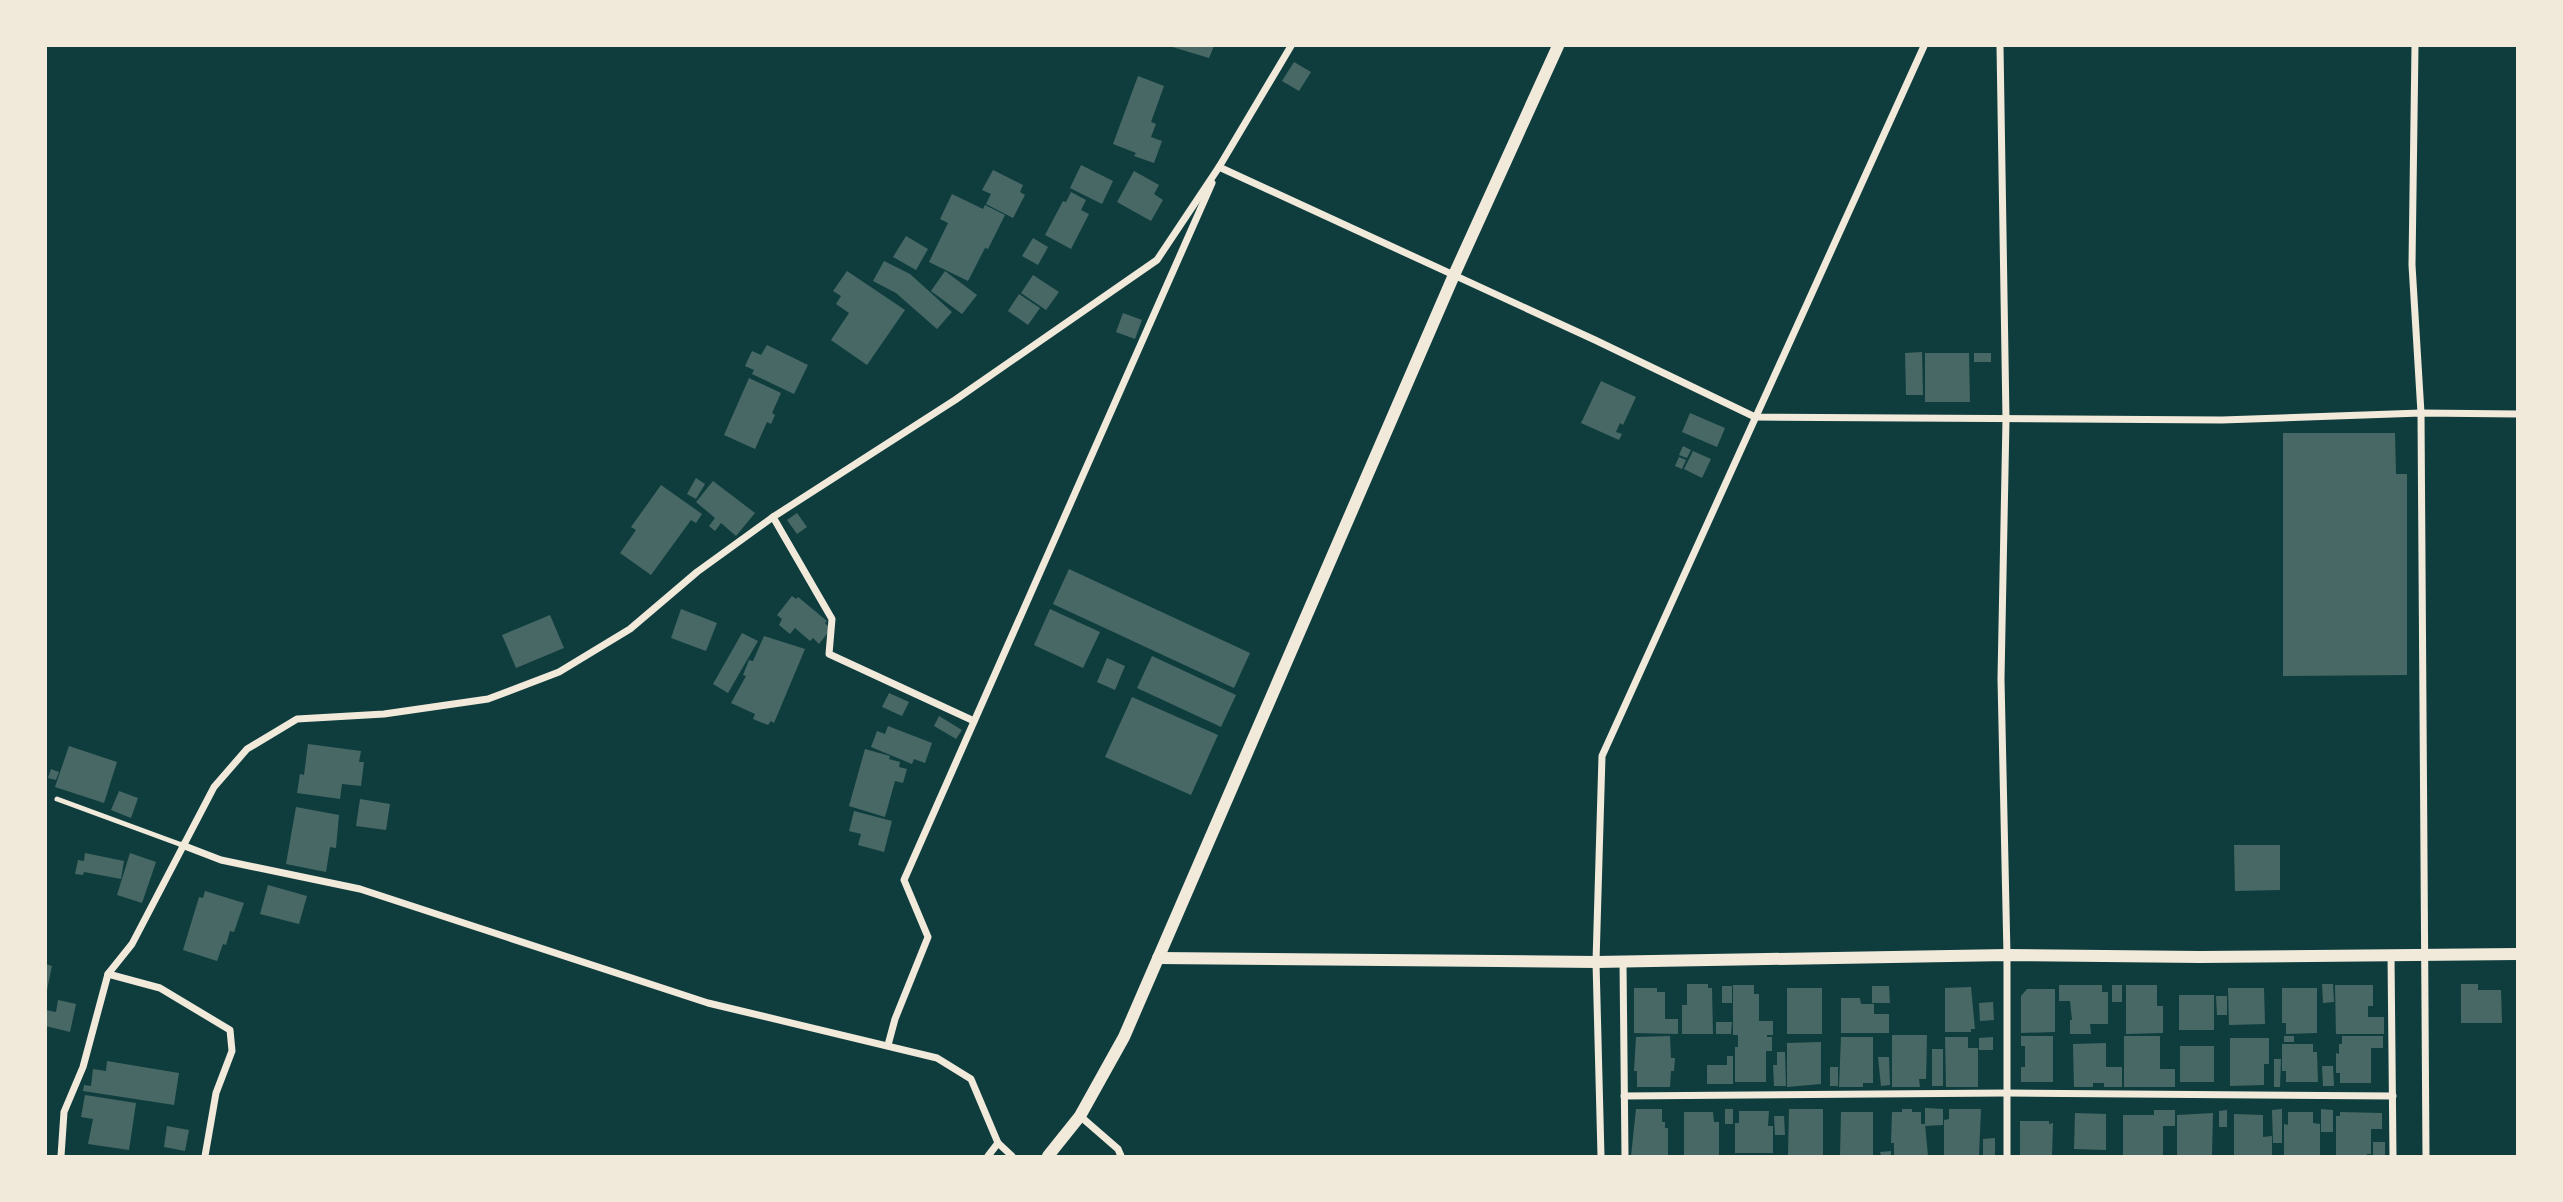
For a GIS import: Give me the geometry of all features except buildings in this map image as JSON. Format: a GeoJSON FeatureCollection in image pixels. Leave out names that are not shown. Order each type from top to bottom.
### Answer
{"type":"FeatureCollection","features":[{"type":"Feature","properties":{"kind":"street"},"geometry":{"type":"LineString","coordinates":[[61,1157],[64,1112],[83,1067],[108,974],[132,944],[214,787],[247,749],[297,719],[384,714],[488,699],[559,672],[630,629],[697,572],[773,517],[955,400],[1157,260],[1219,167],[1291,46]]}},
{"type":"Feature","properties":{"kind":"street"},"geometry":{"type":"LineString","coordinates":[[1048,1157],[1080,1116],[1124,1037],[1454,275],[1558,46]]}},
{"type":"Feature","properties":{"kind":"street"},"geometry":{"type":"LineString","coordinates":[[1601,1157],[1597,962],[1602,756],[1924,46]]}},
{"type":"Feature","properties":{"kind":"street"},"geometry":{"type":"LineString","coordinates":[[2000,46],[2006,419],[2001,679],[2007,955],[2007,1157]]}},
{"type":"Feature","properties":{"kind":"street"},"geometry":{"type":"LineString","coordinates":[[2415,46],[2412,265],[2421,413],[2426,1157]]}},
{"type":"Feature","properties":{"kind":"street"},"geometry":{"type":"LineString","coordinates":[[1219,167],[1755,417],[2222,420],[2421,413],[2518,414]]}},
{"type":"Feature","properties":{"kind":"street"},"geometry":{"type":"LineString","coordinates":[[888,1045],[895,1019],[928,937],[904,880],[1219,167]]}},
{"type":"Feature","properties":{"kind":"street"},"geometry":{"type":"LineString","coordinates":[[773,517],[832,619],[829,654],[974,721]]}},
{"type":"Feature","properties":{"kind":"street"},"geometry":{"type":"LineString","coordinates":[[182,845],[221,860],[360,889],[708,1003],[937,1058],[971,1079],[999,1143],[1012,1157]]}},
{"type":"Feature","properties":{"kind":"street"},"geometry":{"type":"LineString","coordinates":[[1158,958],[1623,962],[2007,955],[2200,957],[2518,954]]}},
{"type":"Feature","properties":{"kind":"street"},"geometry":{"type":"LineString","coordinates":[[2392,955],[2393,1157]]}},
{"type":"Feature","properties":{"kind":"street"},"geometry":{"type":"LineString","coordinates":[[1623,962],[1625,1157]]}},
{"type":"Feature","properties":{"kind":"street"},"geometry":{"type":"LineString","coordinates":[[108,974],[160,989],[230,1030],[232,1051],[216,1093],[205,1157]]}},
{"type":"Feature","properties":{"kind":"street"},"geometry":{"type":"LineString","coordinates":[[1624,1096],[2007,1093],[2393,1096]]}},
{"type":"Feature","properties":{"kind":"street"},"geometry":{"type":"LineString","coordinates":[[1080,1116],[1118,1149],[1121,1157]]}},
{"type":"Feature","properties":{"kind":"street"},"geometry":{"type":"LineString","coordinates":[[988,1157],[999,1143]]}},
{"type":"Feature","properties":{"kind":"lane"},"geometry":{"type":"LineString","coordinates":[[57,799],[182,845]]}}]}
